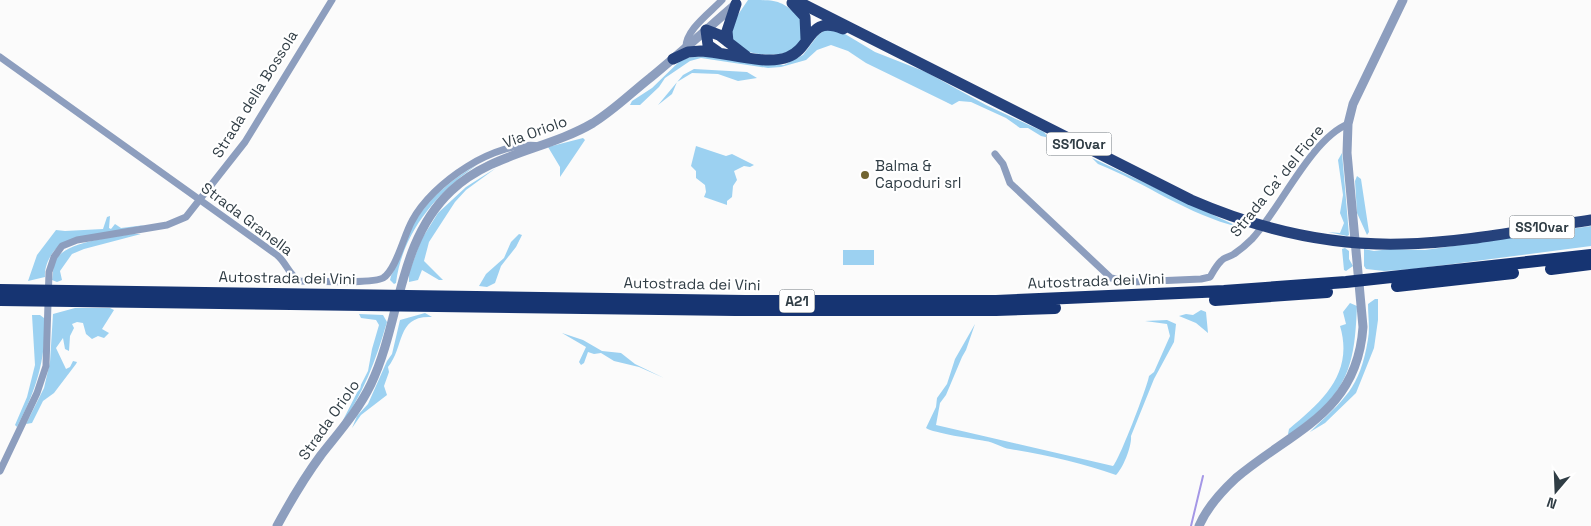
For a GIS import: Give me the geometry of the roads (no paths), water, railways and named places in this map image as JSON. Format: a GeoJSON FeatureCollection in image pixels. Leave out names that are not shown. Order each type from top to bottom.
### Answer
{"type":"FeatureCollection","features":[{"type":"Feature","properties":{"kind":"highway"},"geometry":{"type":"LineString","coordinates":[[788,0],[800,9],[805,17],[806,41]]}},
{"type":"Feature","properties":{"kind":"highway","name":"SS10var"},"geometry":{"type":"LineString","coordinates":[[795,0],[1120,165],[1228,216],[1276,231],[1318,239],[1404,244],[1436,242],[1591,220]]}},
{"type":"Feature","properties":{"kind":"highway"},"geometry":{"type":"LineString","coordinates":[[728,42],[727,31],[738,2]]}},
{"type":"Feature","properties":{"kind":"highway"},"geometry":{"type":"LineString","coordinates":[[674,58],[695,51],[774,60],[789,57],[798,52],[815,29],[826,25],[847,31],[854,30]]}},
{"type":"Feature","properties":{"kind":"highway"},"geometry":{"type":"LineString","coordinates":[[720,53],[708,45],[706,30],[716,33],[738,51],[753,58]]}},
{"type":"Feature","properties":{"kind":"highway","name":"Autostrada dei Vini"},"geometry":{"type":"LineString","coordinates":[[0,290],[745,301],[996,301],[1224,291],[1336,283],[1591,255]]}},
{"type":"Feature","properties":{"kind":"highway","name":"Autostrada dei Vini"},"geometry":{"type":"LineString","coordinates":[[0,300],[735,310],[996,310],[1267,298],[1472,279],[1591,264]]}},
{"type":"Feature","properties":{"kind":"street","name":"Strada della Bossola"},"geometry":{"type":"LineString","coordinates":[[0,471],[42,381],[46,366],[49,272],[54,256],[68,244],[176,223],[186,217],[201,201],[245,142],[332,0]]}},
{"type":"Feature","properties":{"kind":"street"},"geometry":{"type":"LineString","coordinates":[[686,48],[686,42],[690,34],[722,0]]}},
{"type":"Feature","properties":{"kind":"street"},"geometry":{"type":"LineString","coordinates":[[1199,526],[1212,502],[1230,484],[1329,409],[1354,369],[1362,344],[1363,327],[1347,153],[1348,124],[1361,86],[1403,0]]}},
{"type":"Feature","properties":{"kind":"street","name":"Via Oriolo"},"geometry":{"type":"LineString","coordinates":[[392,325],[411,251],[422,228],[451,191],[495,161],[578,131],[608,113],[738,2]]}},
{"type":"Feature","properties":{"kind":"street","name":"Strada Granella"},"geometry":{"type":"LineString","coordinates":[[0,57],[284,260],[297,280],[373,280],[384,277],[388,273],[412,220],[428,199],[449,180],[477,162],[513,146],[529,144],[540,146]]}},
{"type":"Feature","properties":{"kind":"street","name":"Strada Ca' del Fiore"},"geometry":{"type":"LineString","coordinates":[[995,154],[1003,164],[1010,183],[1111,278],[1132,282],[1201,279],[1210,277],[1222,259],[1233,255],[1252,239],[1279,203],[1294,178],[1333,133],[1348,124]]}},
{"type":"Feature","properties":{"kind":"street","name":"Strada Oriolo"},"geometry":{"type":"LineString","coordinates":[[277,526],[308,473],[343,428],[363,398],[381,361],[392,325]]}},
{"type":"Feature","properties":{"kind":"waterway"},"geometry":{"type":"LineString","coordinates":[[1191,526],[1203,476]]}},
{"type":"Feature","properties":{"kind":"place","name":"Balma & Capoduri srl"},"geometry":{"type":"Point","coordinates":[865,175]}}]}
